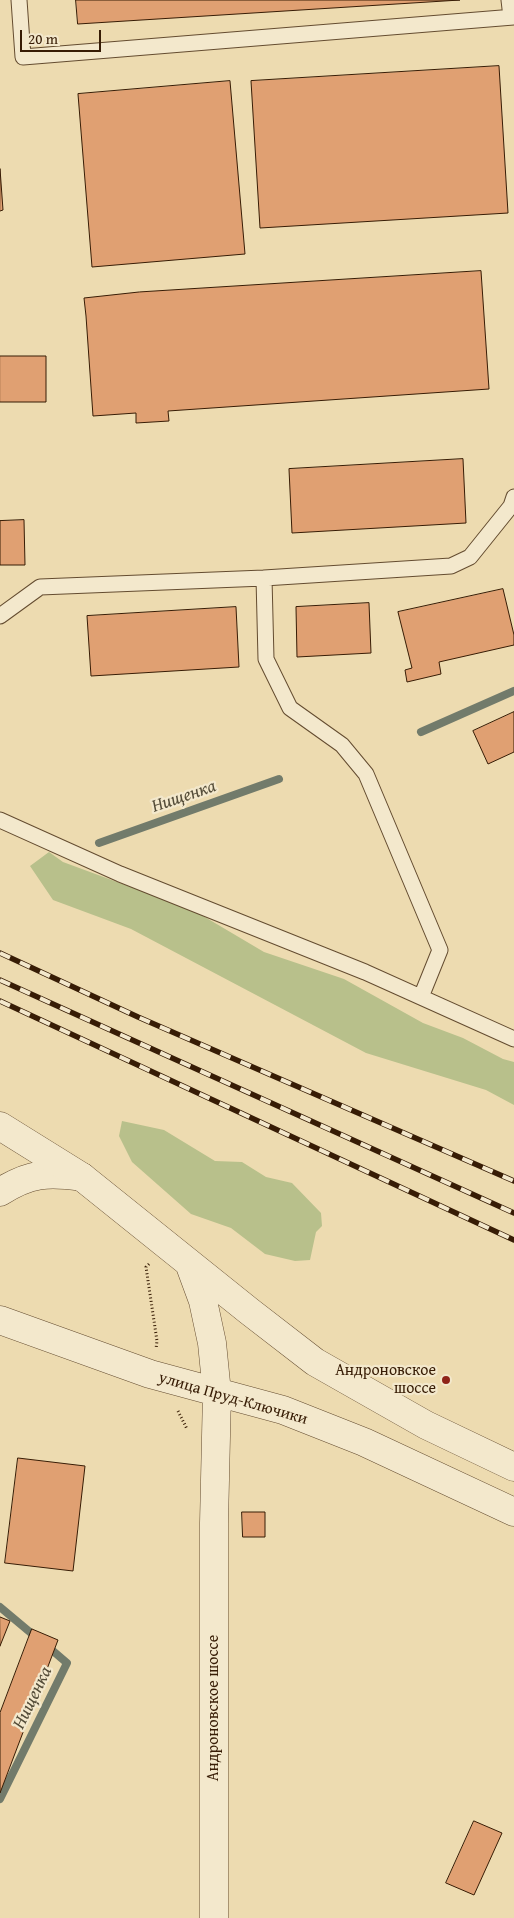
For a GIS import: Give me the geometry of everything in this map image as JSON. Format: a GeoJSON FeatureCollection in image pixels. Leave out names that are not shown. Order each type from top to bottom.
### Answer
{"type":"FeatureCollection","features":[{"type":"Feature","properties":{"kind":"street"},"geometry":{"type":"LineString","coordinates":[[0,1126],[82,1177],[190,1262],[248,1311],[315,1362],[426,1424],[514,1467]]}},
{"type":"Feature","properties":{"kind":"street"},"geometry":{"type":"LineString","coordinates":[[0,1192],[15,1183],[34,1176],[57,1173],[82,1177]]}},
{"type":"Feature","properties":{"kind":"street","name":"Андроновское шоссе"},"geometry":{"type":"LineString","coordinates":[[190,1262],[204,1301],[212,1343],[217,1393],[214,1523],[214,1918]]}},
{"type":"Feature","properties":{"kind":"street","name":"улица Пруд-Ключики"},"geometry":{"type":"LineString","coordinates":[[1,1319],[150,1374],[283,1410],[364,1442],[514,1512]]}},
{"type":"Feature","properties":{"kind":"lane"},"geometry":{"type":"LineString","coordinates":[[19,0],[23,57],[512,17],[510,0]]}},
{"type":"Feature","properties":{"kind":"lane"},"geometry":{"type":"LineString","coordinates":[[0,616],[40,587],[264,578],[451,566],[470,557],[511,506],[514,497]]}},
{"type":"Feature","properties":{"kind":"lane"},"geometry":{"type":"LineString","coordinates":[[264,578],[266,659],[290,708],[342,745],[366,774],[440,950],[421,997]]}},
{"type":"Feature","properties":{"kind":"lane"},"geometry":{"type":"LineString","coordinates":[[0,820],[120,874],[365,972],[514,1039]]}},
{"type":"Feature","properties":{"kind":"path"},"geometry":{"type":"LineString","coordinates":[[150,1374],[157,1341],[146,1268],[166,1243]]}},
{"type":"Feature","properties":{"kind":"path"},"geometry":{"type":"LineString","coordinates":[[178,1410],[189,1436]]}},
{"type":"Feature","properties":{"kind":"green space"},"geometry":{"type":"Polygon","coordinates":[[[49,852],[63,862],[193,910],[264,952],[344,979],[423,1023],[463,1038],[503,1059],[514,1062],[514,1105],[486,1090],[366,1053],[131,929],[53,900],[30,866],[49,852]]]}},
{"type":"Feature","properties":{"kind":"green space"},"geometry":{"type":"Polygon","coordinates":[[[122,1121],[164,1130],[215,1161],[242,1162],[266,1177],[292,1183],[321,1213],[322,1226],[316,1232],[310,1260],[295,1261],[265,1254],[231,1228],[191,1214],[132,1162],[119,1136],[122,1121]]]}},
{"type":"Feature","properties":{"kind":"building"},"geometry":{"type":"Polygon","coordinates":[[[76,0],[460,0],[78,24],[76,0]]]}},
{"type":"Feature","properties":{"kind":"building"},"geometry":{"type":"Polygon","coordinates":[[[499,66],[508,213],[260,228],[251,81],[499,66]]]}},
{"type":"Feature","properties":{"kind":"building"},"geometry":{"type":"Polygon","coordinates":[[[230,81],[245,254],[92,267],[78,94],[230,81]]]}},
{"type":"Feature","properties":{"kind":"building"},"geometry":{"type":"Polygon","coordinates":[[[0,169],[3,210],[0,211],[0,169]]]}},
{"type":"Feature","properties":{"kind":"building"},"geometry":{"type":"Polygon","coordinates":[[[481,271],[489,389],[168,411],[169,421],[136,423],[136,413],[93,416],[84,298],[139,292],[481,271]]]}},
{"type":"Feature","properties":{"kind":"building"},"geometry":{"type":"Polygon","coordinates":[[[0,356],[46,356],[46,402],[0,402],[0,356]]]}},
{"type":"Feature","properties":{"kind":"building"},"geometry":{"type":"Polygon","coordinates":[[[463,459],[466,523],[292,533],[289,469],[463,459]]]}},
{"type":"Feature","properties":{"kind":"building"},"geometry":{"type":"Polygon","coordinates":[[[24,520],[25,565],[0,565],[0,521],[24,520]]]}},
{"type":"Feature","properties":{"kind":"building"},"geometry":{"type":"Polygon","coordinates":[[[503,589],[514,635],[514,645],[439,662],[441,674],[407,682],[405,670],[412,668],[398,612],[503,589]]]}},
{"type":"Feature","properties":{"kind":"building"},"geometry":{"type":"Polygon","coordinates":[[[369,603],[371,653],[297,657],[296,607],[369,603]]]}},
{"type":"Feature","properties":{"kind":"building"},"geometry":{"type":"Polygon","coordinates":[[[236,607],[239,667],[91,676],[87,616],[236,607]]]}},
{"type":"Feature","properties":{"kind":"building"},"geometry":{"type":"Polygon","coordinates":[[[514,712],[514,752],[488,764],[473,731],[514,712]]]}},
{"type":"Feature","properties":{"kind":"building"},"geometry":{"type":"Polygon","coordinates":[[[18,1458],[85,1466],[73,1571],[5,1563],[18,1458]]]}},
{"type":"Feature","properties":{"kind":"building"},"geometry":{"type":"Polygon","coordinates":[[[242,1512],[265,1512],[265,1537],[243,1537],[242,1512]]]}},
{"type":"Feature","properties":{"kind":"building"},"geometry":{"type":"Polygon","coordinates":[[[0,1617],[10,1621],[0,1646],[0,1617]]]}},
{"type":"Feature","properties":{"kind":"building"},"geometry":{"type":"Polygon","coordinates":[[[32,1629],[58,1640],[0,1793],[0,1713],[32,1629]]]}},
{"type":"Feature","properties":{"kind":"building"},"geometry":{"type":"Polygon","coordinates":[[[474,1821],[502,1833],[474,1895],[446,1883],[474,1821]]]}},
{"type":"Feature","properties":{"kind":"waterway","name":"Нищенка"},"geometry":{"type":"LineString","coordinates":[[421,732],[514,691]]}},
{"type":"Feature","properties":{"kind":"waterway","name":"Нищенка"},"geometry":{"type":"LineString","coordinates":[[99,843],[279,779]]}},
{"type":"Feature","properties":{"kind":"waterway","name":"Нищенка"},"geometry":{"type":"LineString","coordinates":[[0,1607],[37,1638]]}},
{"type":"Feature","properties":{"kind":"waterway","name":"Нищенка"},"geometry":{"type":"LineString","coordinates":[[0,1799],[67,1663],[46,1645]]}},
{"type":"Feature","properties":{"kind":"railway"},"geometry":{"type":"LineString","coordinates":[[0,953],[138,1017],[514,1181]]}},
{"type":"Feature","properties":{"kind":"railway"},"geometry":{"type":"LineString","coordinates":[[0,980],[514,1213]]}},
{"type":"Feature","properties":{"kind":"railway"},"geometry":{"type":"LineString","coordinates":[[0,1001],[514,1240]]}},
{"type":"Feature","properties":{"kind":"place","name":"Андроновское шоссе"},"geometry":{"type":"Point","coordinates":[446,1380]}}]}
